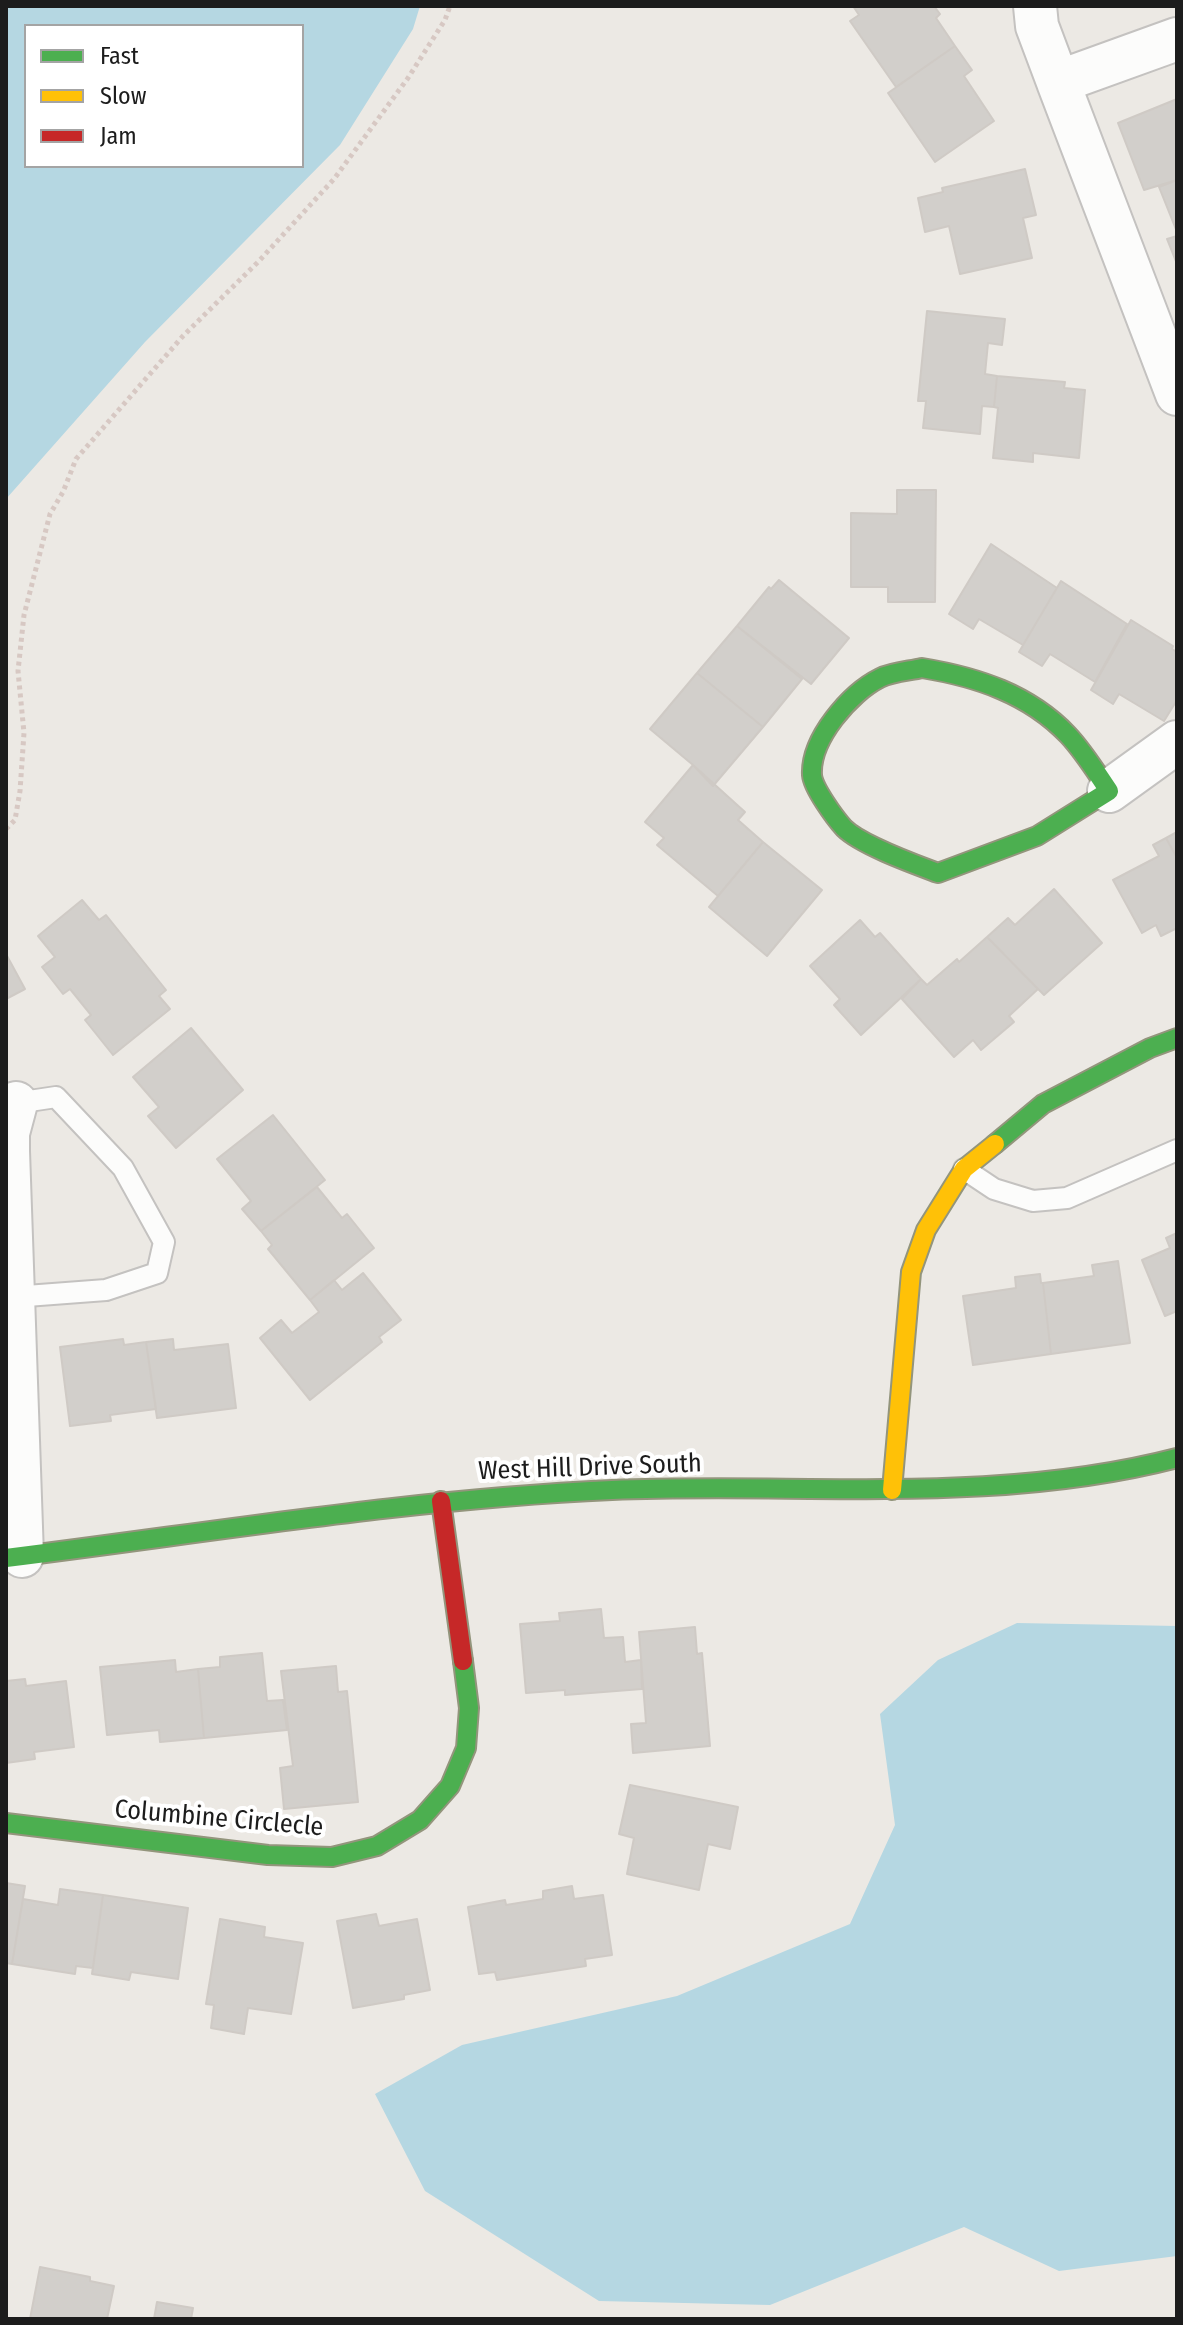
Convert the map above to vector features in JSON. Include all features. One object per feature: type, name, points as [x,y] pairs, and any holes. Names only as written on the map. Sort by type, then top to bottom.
[{"type":"street","points":[[1035,6],[1037,26],[1177,394]]},
{"type":"street","points":[[1058,82],[1177,39]]},
{"type":"street","points":[[1109,791],[1069,735],[1037,707],[964,674],[922,668],[882,677],[853,696],[827,728],[815,757],[812,777],[845,829],[895,857],[938,873],[1037,836],[1109,791],[1177,742]]},
{"type":"street","points":[[892,1490],[911,1272],[926,1230],[964,1169],[1043,1104],[1150,1048],[1177,1038]]},
{"type":"street","points":[[14,1557],[13,1297],[8,1142],[16,1103]]},
{"type":"street","name":"West Hill Drive South","points":[[14,1557],[441,1501],[614,1490],[892,1490],[1049,1481],[1127,1471],[1177,1458]]},
{"type":"street","name":"Columbine Circlecle","points":[[6,1823],[268,1855],[332,1857],[377,1846],[420,1820],[450,1786],[466,1748],[469,1708],[441,1501]]},
{"type":"lane","points":[[13,1297],[106,1290],[157,1273],[164,1242],[123,1168],[56,1097],[16,1103]]},
{"type":"lane","points":[[964,1169],[994,1189],[1033,1201],[1067,1198],[1177,1150]]},
{"type":"path","points":[[6,829],[15,820],[20,791],[24,733],[18,671],[24,615],[50,514],[76,459],[183,336],[259,261],[334,179],[408,78],[445,20],[450,6]]},
{"type":"water","points":[[6,6],[420,6],[413,29],[340,145],[145,342],[6,499]]},
{"type":"water","points":[[1017,1623],[1177,1626],[1177,2256],[1059,2271],[964,2227],[770,2305],[599,2301],[425,2191],[375,2094],[462,2045],[677,1996],[850,1924],[895,1825],[880,1714],[938,1660]]},
{"type":"building","points":[[853,6],[934,6],[940,14],[936,18],[955,46],[896,87],[850,21],[859,15]]},
{"type":"building","points":[[955,46],[972,70],[964,76],[994,121],[935,162],[888,93]]},
{"type":"building","points":[[1177,99],[1177,180],[1144,190],[1118,123]]},
{"type":"building","points":[[1025,169],[1036,215],[1023,218],[1032,258],[960,274],[949,226],[925,232],[918,198],[943,192],[942,188]]},
{"type":"building","points":[[1177,180],[1177,232],[1159,187]]},
{"type":"building","points":[[1177,236],[1177,264],[1167,239]]},
{"type":"building","points":[[927,311],[1005,319],[1002,345],[988,343],[985,374],[997,376],[994,407],[982,406],[980,434],[923,428],[926,401],[918,401]]},
{"type":"building","points":[[997,376],[1065,382],[1064,388],[1085,390],[1079,458],[1033,453],[1033,462],[993,458],[998,408],[994,407]]},
{"type":"building","points":[[897,490],[936,490],[935,602],[888,602],[888,587],[851,587],[851,513],[897,514]]},
{"type":"building","points":[[991,544],[1057,588],[1023,645],[979,619],[973,629],[949,614]]},
{"type":"building","points":[[779,580],[849,638],[811,684],[737,626],[769,587],[771,589]]},
{"type":"building","points":[[1061,581],[1127,624],[1095,682],[1050,654],[1042,666],[1019,652]]},
{"type":"building","points":[[1131,620],[1173,646],[1172,649],[1177,652],[1177,700],[1164,721],[1119,694],[1113,704],[1091,690]]},
{"type":"building","points":[[737,626],[802,679],[763,727],[697,673]]},
{"type":"building","points":[[697,673],[763,727],[713,786],[650,729]]},
{"type":"building","points":[[693,765],[745,812],[738,820],[763,842],[718,896],[657,845],[664,838],[645,822]]},
{"type":"building","points":[[1177,832],[1177,858],[1166,838]]},
{"type":"building","points":[[1166,838],[1177,858],[1177,928],[1161,936],[1156,925],[1142,933],[1113,880],[1159,856],[1153,845]]},
{"type":"building","points":[[763,842],[822,890],[767,956],[709,907]]},
{"type":"building","points":[[1054,889],[1102,943],[1044,995],[987,937],[1008,918],[1015,925]]},
{"type":"building","points":[[82,900],[99,920],[106,915],[166,990],[159,996],[170,1009],[113,1055],[85,1020],[91,1015],[70,989],[63,994],[42,967],[55,957],[38,936]]},
{"type":"building","points":[[860,920],[875,937],[880,933],[921,979],[861,1035],[834,1005],[840,999],[810,966]]},
{"type":"building","points":[[987,937],[1038,989],[1009,1016],[1014,1022],[981,1050],[973,1040],[954,1057],[902,999],[921,979],[927,985]]},
{"type":"building","points":[[6,954],[25,989],[6,999]]},
{"type":"building","points":[[191,1028],[243,1090],[176,1148],[148,1116],[159,1107],[133,1077]]},
{"type":"building","points":[[273,1115],[325,1180],[261,1231],[242,1209],[251,1201],[217,1159]]},
{"type":"building","points":[[317,1187],[342,1218],[347,1214],[374,1248],[310,1300],[268,1249],[272,1245],[261,1231]]},
{"type":"building","points":[[1177,1233],[1177,1311],[1165,1316],[1142,1260],[1170,1248],[1166,1238]]},
{"type":"building","points":[[1118,1261],[1130,1343],[1051,1354],[1043,1283],[1094,1276],[1092,1265]]},
{"type":"building","points":[[363,1273],[401,1320],[379,1337],[382,1342],[310,1400],[260,1338],[281,1320],[292,1333],[319,1312],[310,1300],[334,1280],[342,1290]]},
{"type":"building","points":[[1040,1274],[1051,1354],[973,1365],[963,1296],[1016,1288],[1015,1277]]},
{"type":"building","points":[[123,1339],[124,1345],[146,1342],[156,1409],[110,1415],[111,1421],[70,1426],[60,1347]]},
{"type":"building","points":[[173,1339],[174,1350],[228,1344],[236,1408],[157,1418],[146,1342]]},
{"type":"building","points":[[601,1609],[604,1638],[623,1637],[625,1662],[641,1660],[642,1689],[565,1695],[565,1690],[526,1693],[520,1624],[560,1621],[559,1613]]},
{"type":"building","points":[[695,1627],[697,1654],[702,1653],[710,1746],[633,1753],[631,1724],[646,1723],[639,1632]]},
{"type":"building","points":[[262,1653],[267,1701],[283,1700],[287,1730],[204,1738],[198,1669],[220,1667],[220,1657]]},
{"type":"building","points":[[175,1660],[176,1672],[198,1669],[204,1738],[160,1742],[159,1730],[107,1735],[100,1667]]},
{"type":"building","points":[[336,1666],[338,1692],[347,1691],[358,1802],[284,1809],[280,1768],[293,1766],[281,1671]]},
{"type":"building","points":[[25,1679],[26,1686],[66,1681],[74,1747],[34,1752],[35,1759],[6,1763],[6,1681]]},
{"type":"building","points":[[630,1785],[738,1807],[730,1849],[708,1844],[699,1890],[627,1874],[634,1838],[619,1834]]},
{"type":"building","points":[[6,1883],[25,1886],[12,1964],[6,1963]]},
{"type":"building","points":[[572,1886],[574,1899],[603,1895],[612,1955],[585,1959],[586,1966],[497,1980],[495,1972],[479,1974],[468,1907],[505,1900],[506,1905],[543,1899],[543,1891]]},
{"type":"building","points":[[60,1889],[103,1895],[93,1968],[76,1966],[75,1974],[12,1964],[23,1899],[58,1905]]},
{"type":"building","points":[[103,1895],[188,1908],[178,1979],[131,1972],[129,1980],[92,1974]]},
{"type":"building","points":[[376,1914],[379,1926],[417,1919],[430,1990],[404,1995],[404,1999],[353,2008],[337,1921]]},
{"type":"building","points":[[220,1919],[265,1927],[264,1937],[303,1943],[291,2014],[248,2008],[244,2034],[211,2028],[214,2005],[206,2004]]},
{"type":"building","points":[[40,2267],[90,2277],[90,2281],[114,2286],[107,2319],[30,2319]]},
{"type":"building","points":[[157,2302],[193,2308],[191,2319],[154,2319]]},
{"type":"traffic: fast","points":[[922,668],[982,682],[1036,708],[1074,742],[1109,791],[1037,836],[938,873],[862,841],[844,828],[820,795],[813,781],[813,761],[825,732],[856,694],[890,674],[922,668]]},
{"type":"traffic: fast","points":[[995,1144],[1043,1104],[1150,1048],[1177,1038]]},
{"type":"traffic: fast","points":[[6,1558],[308,1518],[536,1494],[683,1488],[967,1487],[1108,1473],[1177,1458]]},
{"type":"traffic: fast","points":[[6,1823],[268,1855],[332,1857],[377,1846],[420,1820],[450,1786],[466,1748],[469,1708],[463,1661]]},
{"type":"traffic: slow","points":[[892,1490],[911,1272],[926,1230],[964,1169],[995,1144]]},
{"type":"traffic: jam","points":[[441,1501],[463,1661]]}]
